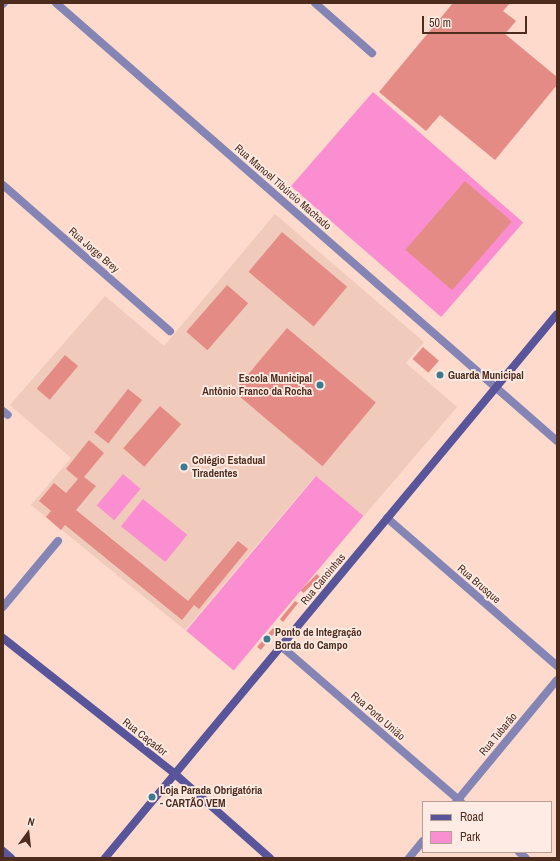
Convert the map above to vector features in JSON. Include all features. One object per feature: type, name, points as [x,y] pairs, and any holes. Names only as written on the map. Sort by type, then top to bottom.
[{"type":"street","name":"Rua Manoel Tibúrcio Machado","points":[[56,3],[557,441]]},
{"type":"street","points":[[315,3],[372,53]]},
{"type":"street","name":"Rua Jorge Brey","points":[[3,185],[170,331]]},
{"type":"street","name":"Rua Canoinhas","points":[[105,858],[557,314]]},
{"type":"street","name":"Rua Brusque","points":[[387,518],[557,666]]},
{"type":"street","points":[[3,607],[58,541]]},
{"type":"street","name":"Rua Caçador","points":[[3,638],[175,774],[270,858]]},
{"type":"street","name":"Rua Porto União","points":[[281,646],[458,801]]},
{"type":"street","name":"Rua Tubarão","points":[[458,801],[557,680]]},
{"type":"street","points":[[409,858],[422,842]]},
{"type":"street","points":[[3,852],[11,858]]},
{"type":"shaded area","points":[[275,214],[424,342],[406,363],[457,407],[364,516],[315,476],[185,630],[31,505],[71,458],[10,405],[105,296],[164,346]]},
{"type":"green space","points":[[373,92],[523,223],[441,317],[291,186]]},
{"type":"green space","points":[[123,474],[141,489],[114,520],[97,505]]},
{"type":"green space","points":[[316,476],[363,516],[234,671],[186,631]]},
{"type":"green space","points":[[143,499],[187,535],[165,562],[121,526]]},
{"type":"building","points":[[453,3],[510,3],[503,11],[516,21],[505,34],[557,77],[557,85],[495,160],[440,115],[426,131],[379,92]]},
{"type":"building","points":[[465,181],[512,222],[452,290],[405,250]]},
{"type":"building","points":[[282,232],[347,287],[314,326],[249,272]]},
{"type":"building","points":[[227,285],[248,303],[207,350],[186,332]]},
{"type":"building","points":[[287,328],[376,403],[323,466],[234,392]]},
{"type":"building","points":[[423,347],[439,361],[428,373],[413,359]]},
{"type":"building","points":[[65,355],[78,366],[50,400],[37,389]]},
{"type":"building","points":[[128,389],[142,400],[108,443],[94,432]]},
{"type":"building","points":[[160,406],[181,424],[144,467],[123,448]]},
{"type":"building","points":[[89,440],[104,453],[84,477],[96,486],[76,510],[188,601],[238,541],[248,549],[199,609],[194,605],[182,620],[65,525],[61,530],[46,517],[51,511],[39,501],[54,483],[66,493],[78,479],[66,469]]},
{"type":"building","name":"Ponto de Integração Borda do Campo","points":[[317,574],[320,577],[304,593],[301,590]]},
{"type":"building","name":"Ponto de Integração Borda do Campo","points":[[295,601],[298,603],[283,622],[280,619]]},
{"type":"building","name":"Ponto de Integração Borda do Campo","points":[[273,628],[276,631],[261,650],[257,647]]},
{"type":"place","name":"Guarda Municipal","points":[[440,375]]},
{"type":"place","name":"Escola Municipal Antônio Franco da Rocha","points":[[320,385]]},
{"type":"place","name":"Colégio Estadual Tiradentes","points":[[184,467]]},
{"type":"place","name":"Ponto de Integração Borda do Campo","points":[[267,639]]},
{"type":"place","name":"Loja Parada Obrigatória - CARTÃO VEM","points":[[152,797]]}]
